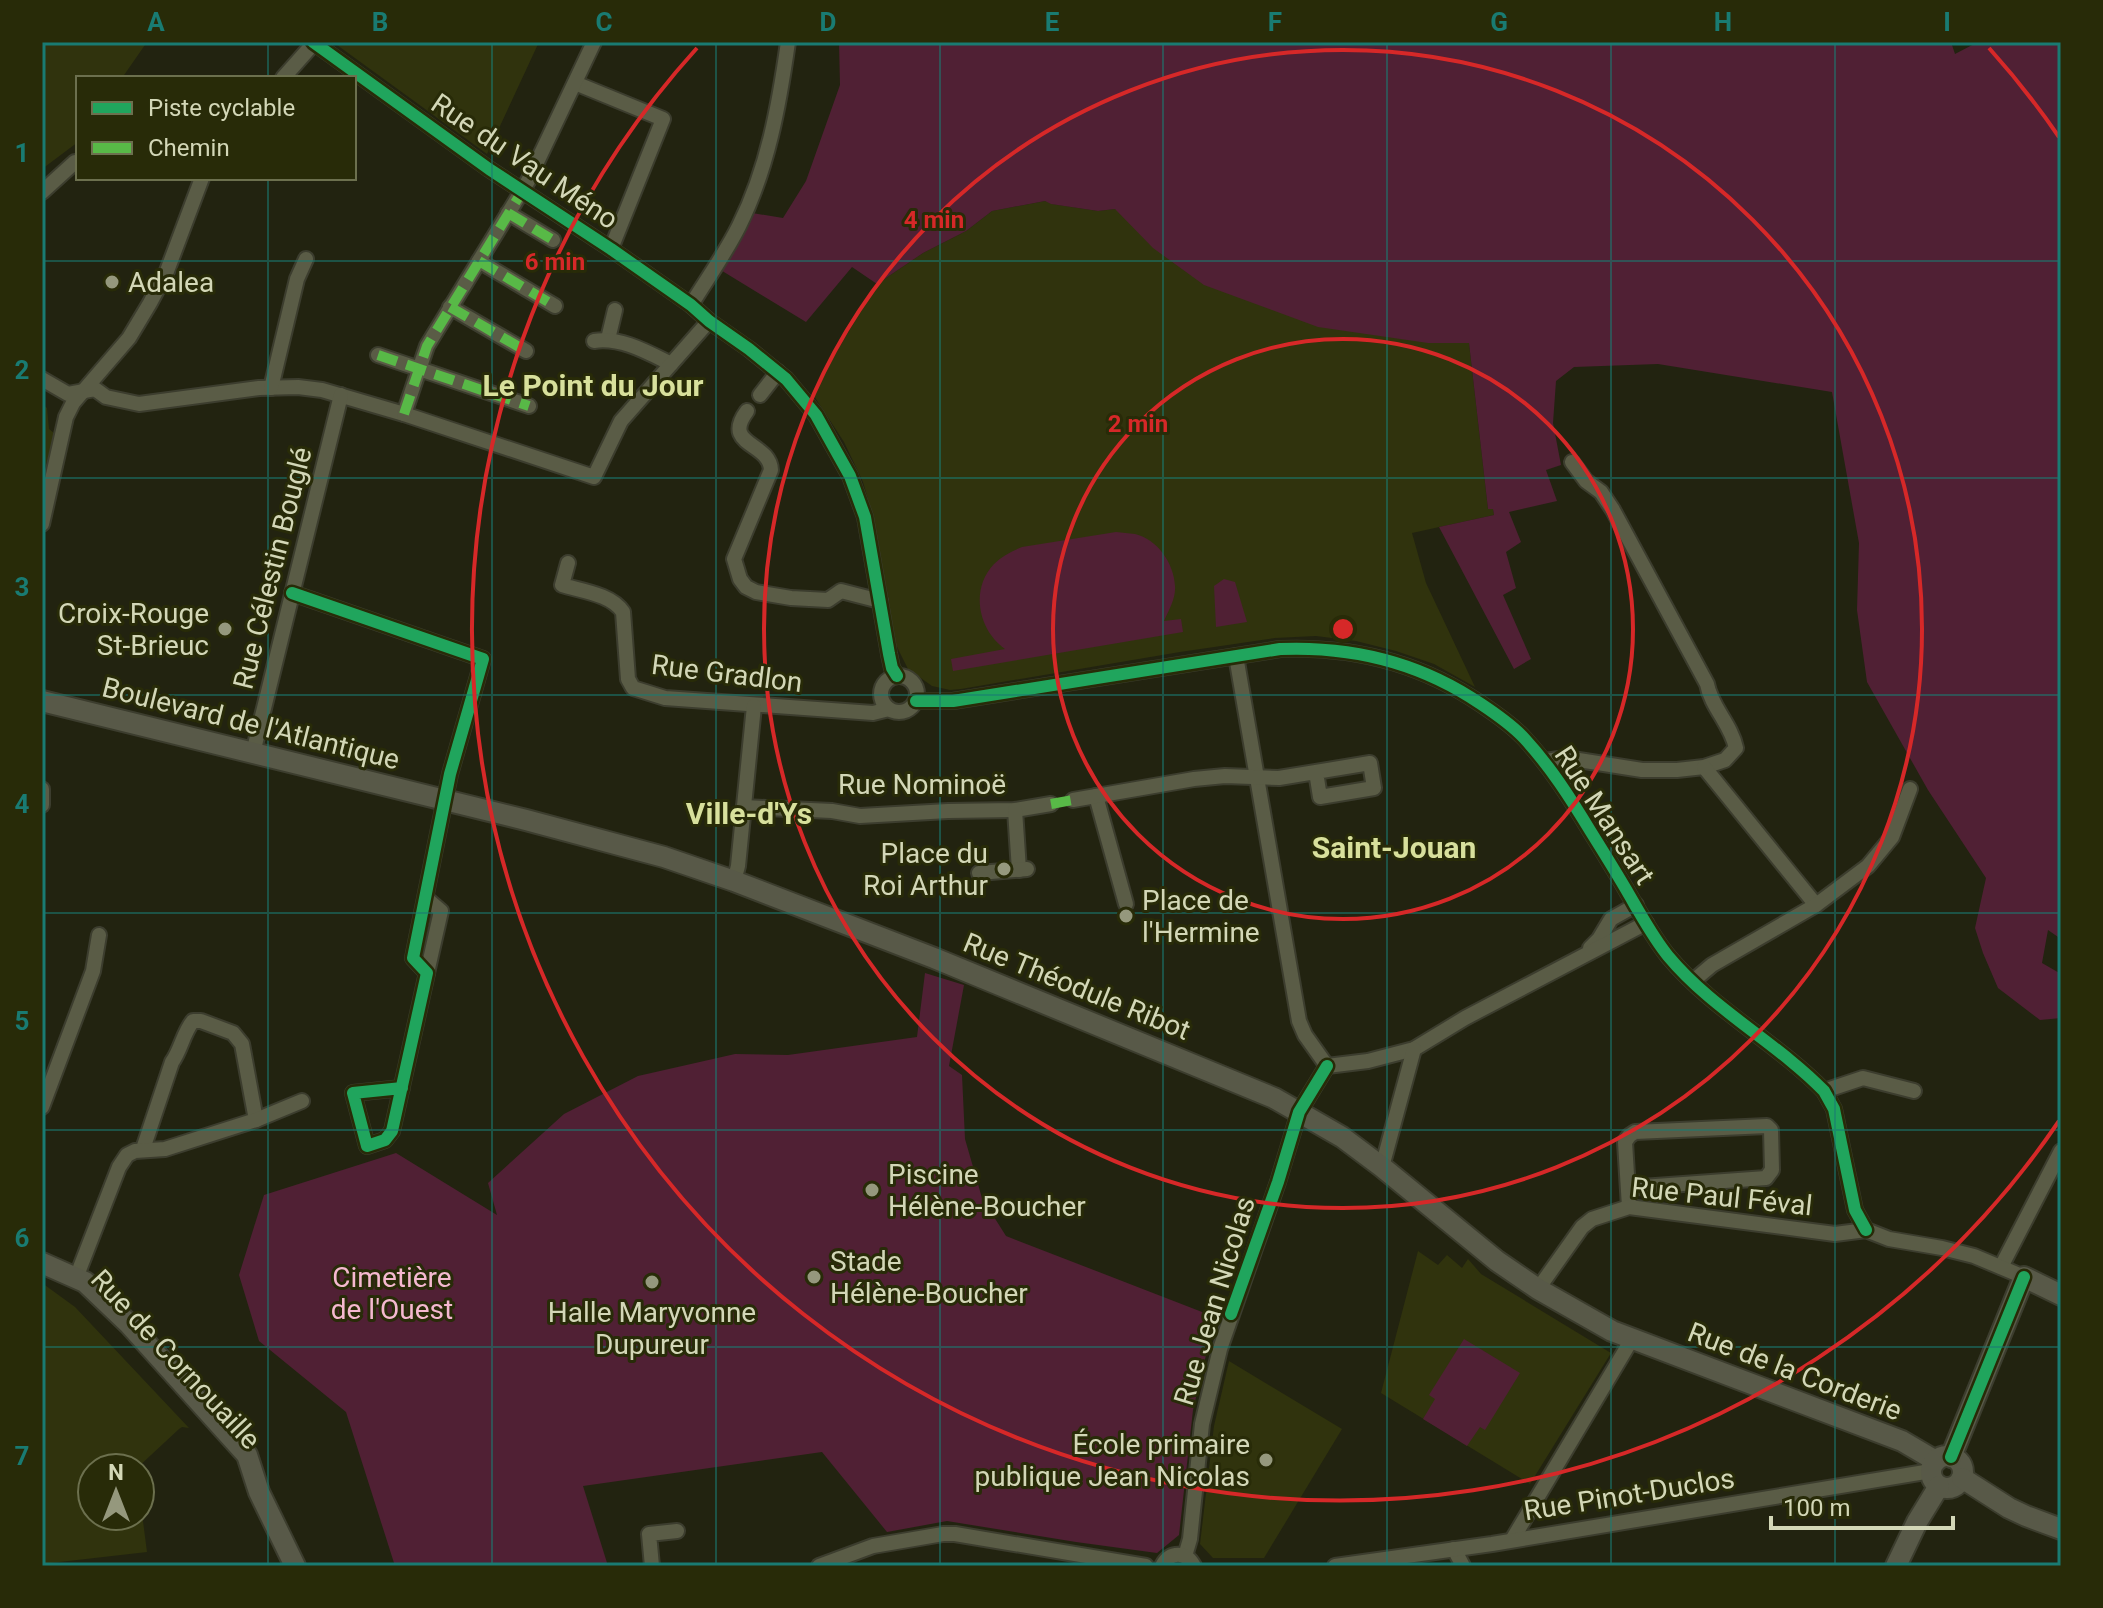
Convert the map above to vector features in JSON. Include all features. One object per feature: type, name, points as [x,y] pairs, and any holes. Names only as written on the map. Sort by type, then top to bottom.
[{"type":"main road","name":"Boulevard de l'Atlantique","points":[[42,701],[446,800]]},
{"type":"main road","name":"Rue Théodule Ribot","points":[[446,800],[649,852],[734,881],[958,968],[1268,1095],[1342,1137],[1497,1261],[1538,1289],[1593,1321],[1632,1339]]},
{"type":"main road","name":"Rue de Cornouaille","points":[[46,1265],[85,1282],[129,1324],[247,1455],[259,1492],[295,1566]]},
{"type":"main road","name":"Rue de Cornouaille","points":[[46,1265],[120,1333],[194,1413],[259,1492]]},
{"type":"main road","points":[[1896,1566],[2024,1277],[2061,1295]]},
{"type":"main road","name":"Rue de la Corderie","points":[[1632,1339],[1902,1441],[1939,1469]]},
{"type":"main road","points":[[1939,1469],[1956,1459],[1962,1468],[1962,1478],[2018,1512],[2061,1529]]},
{"type":"street","points":[[285,76],[314,42]]},
{"type":"street","name":"Rue du Vau Méno","points":[[314,42],[489,169],[691,305],[786,379],[816,415],[850,476],[865,517],[889,654],[897,676]]},
{"type":"street","points":[[404,414],[427,346],[523,190],[594,42]]},
{"type":"street","points":[[691,305],[721,259],[754,192],[780,99],[788,42]]},
{"type":"street","points":[[575,83],[663,119],[611,249]]},
{"type":"street","points":[[42,192],[75,162]]},
{"type":"street","points":[[42,524],[66,417],[73,403],[129,338],[150,303],[167,271],[201,180]]},
{"type":"street","points":[[508,213],[553,240]]},
{"type":"street","points":[[271,388],[297,279],[306,259]]},
{"type":"street","points":[[479,261],[555,306]]},
{"type":"street","points":[[450,307],[526,351]]},
{"type":"street","points":[[615,310],[601,340],[649,353],[671,364]]},
{"type":"street","points":[[42,379],[68,394],[95,389],[106,397],[139,404],[298,387],[341,395],[404,414],[594,477],[621,421],[709,321]]},
{"type":"street","points":[[378,355],[529,406]]},
{"type":"street","points":[[760,395],[778,372]]},
{"type":"street","name":"Rue Célestin Bouglé","points":[[253,753],[341,395]]},
{"type":"street","points":[[747,411],[739,425],[739,434],[772,464],[734,559],[740,579],[746,587],[756,592],[791,598],[828,600],[841,591],[880,601]]},
{"type":"street","points":[[1545,761],[1566,758],[1642,770],[1677,770],[1704,767],[1725,760],[1736,748],[1707,684],[1613,510],[1601,492],[1586,481],[1572,462]]},
{"type":"street","name":"Rue Gradlon","points":[[568,563],[562,585],[607,599],[623,612],[628,679],[633,688],[665,698],[754,706],[873,713],[889,709]]},
{"type":"street","points":[[292,593],[483,659],[450,774],[413,958],[427,973],[402,1088],[392,1131],[385,1140],[367,1146],[353,1093],[402,1088]]},
{"type":"street","name":"Rue Mansart","points":[[916,701],[953,701],[1280,649],[1309,648],[1346,651],[1397,662],[1461,690],[1513,728],[1545,761],[1667,955],[1693,981],[1824,1091],[1834,1109],[1855,1210],[1866,1230]]},
{"type":"street","points":[[1236,656],[1299,1021],[1327,1066],[1368,1061],[1414,1049],[1465,1018],[1646,923]]},
{"type":"street","points":[[897,676],[905,677],[914,684],[916,701],[906,711],[897,712],[882,701],[881,692],[887,681],[897,676]]},
{"type":"street","points":[[734,881],[754,706]]},
{"type":"street","points":[[1704,767],[1816,905]]},
{"type":"street","points":[[1073,800],[1225,776],[1279,778],[1316,772]]},
{"type":"street","points":[[42,789],[42,805]]},
{"type":"street","points":[[1693,981],[1712,965],[1816,905],[1868,866],[1892,837],[1910,789]]},
{"type":"street","points":[[1096,796],[1126,904]]},
{"type":"street","name":"Rue Nominoë","points":[[744,807],[832,811],[860,816],[1015,810],[1051,804]]},
{"type":"street","points":[[979,873],[1024,870],[1015,810]]},
{"type":"street","points":[[1581,957],[1599,939],[1611,919],[1636,905]]},
{"type":"street","points":[[42,1107],[93,971],[99,935]]},
{"type":"street","points":[[143,1149],[167,1074],[193,1021],[233,1033],[242,1044],[256,1120]]},
{"type":"street","points":[[1382,1167],[1414,1049]]},
{"type":"street","name":"Rue Jean Nicolas","points":[[1190,1561],[1202,1424],[1220,1349],[1299,1112],[1327,1066]]},
{"type":"street","points":[[1824,1091],[1863,1078],[1914,1091]]},
{"type":"street","points":[[76,1278],[119,1167],[127,1155],[143,1149],[165,1149],[256,1120],[302,1101]]},
{"type":"street","points":[[1628,1188],[1766,1178],[1772,1170],[1771,1130],[1768,1127],[1635,1132],[1625,1142],[1629,1207]]},
{"type":"street","points":[[2001,1267],[2061,1151]]},
{"type":"street","name":"Rue Paul Féval","points":[[1538,1289],[1582,1227],[1592,1219],[1629,1207],[1835,1234],[1866,1230],[1889,1239],[1966,1254],[2024,1277]]},
{"type":"street","points":[[1512,1540],[1632,1339]]},
{"type":"street","name":"Rue Pinot-Duclos","points":[[1335,1566],[1939,1469]]},
{"type":"street","points":[[652,1566],[649,1534],[677,1531]]},
{"type":"street","points":[[819,1566],[873,1546],[943,1534],[1146,1566]]},
{"type":"street","points":[[1454,1549],[1463,1566]]},
{"type":"street","points":[[1162,1566],[1177,1554],[1190,1561]]},
{"type":"shaded area","points":[[42,42],[147,42],[123,76],[76,76],[76,144],[42,169]]},
{"type":"shaded area","points":[[339,42],[539,42],[487,154],[337,45]]},
{"type":"shaded area","points":[[1045,201],[1098,211],[1115,209],[1469,343],[1488,509],[1493,509],[1494,515],[1412,533],[1426,583],[1475,687],[1434,664],[1396,651],[1356,641],[1316,636],[1275,638],[1180,652],[950,690],[932,686],[908,669],[895,643],[863,482],[844,442],[812,393],[877,284],[923,253],[966,231],[992,211]]},
{"type":"shaded area","points":[[42,404],[47,408],[49,429],[55,434],[42,478]]},
{"type":"shaded area","points":[[1418,1251],[1438,1265],[1447,1255],[1462,1268],[1468,1259],[1481,1274],[1611,1353],[1530,1484],[1381,1393]]},
{"type":"shaded area","points":[[42,1283],[75,1307],[189,1428],[179,1429],[154,1452],[76,1452],[76,1532],[144,1532],[147,1552],[42,1564]]},
{"type":"shaded area","name":"École primaire publique Jean Nicolas","points":[[1229,1361],[1342,1429],[1264,1558],[1213,1558],[1200,1544],[1214,1426]]},
{"type":"green space","points":[[839,42],[1951,42],[1955,54],[1978,42],[2061,42],[2061,939],[2048,930],[2042,963],[2061,974],[2061,1018],[2040,1020],[1998,988],[1975,928],[1986,878],[1928,790],[1867,682],[1857,610],[1859,543],[1832,392],[1658,364],[1574,367],[1556,381],[1553,423],[1561,465],[1546,470],[1557,501],[1509,512],[1521,542],[1506,552],[1516,588],[1503,595],[1531,659],[1514,669],[1439,527],[1494,515],[1493,509],[1488,509],[1469,343],[1428,343],[1318,327],[1204,285],[1153,248],[1115,209],[1098,211],[1045,201],[992,211],[966,231],[923,253],[877,284],[852,267],[806,322],[719,269],[752,213],[783,218],[806,181],[840,85]]},
{"type":"green space","points":[[1116,532],[1143,537],[1163,553],[1175,586],[1164,621],[1181,619],[1183,632],[953,671],[951,659],[1005,649],[989,631],[980,609],[982,585],[986,574],[997,561],[1022,547]]},
{"type":"green space","points":[[1224,579],[1235,582],[1247,622],[1216,627],[1214,586]]},
{"type":"green space","name":"Stade Hélène-Boucher","points":[[925,973],[964,985],[949,1066],[962,1075],[965,1139],[982,1198],[1006,1236],[1215,1317],[1193,1410],[1179,1535],[1157,1553],[947,1521],[887,1532],[822,1452],[583,1486],[608,1566],[395,1566],[346,1412],[259,1341],[239,1275],[264,1195],[396,1153],[497,1215],[488,1183],[564,1114],[638,1076],[735,1054],[788,1055],[917,1037]]},
{"type":"green space","points":[[1464,1339],[1520,1373],[1485,1430],[1480,1427],[1467,1446],[1423,1419],[1435,1399],[1429,1395]]},
{"type":"marked path","points":[[404,414],[427,346],[523,190]]},
{"type":"marked path","points":[[508,213],[553,240]]},
{"type":"marked path","points":[[479,261],[555,306]]},
{"type":"marked path","points":[[450,307],[526,351]]},
{"type":"marked path","points":[[378,355],[529,406]]},
{"type":"marked path","points":[[1051,804],[1073,800]]},
{"type":"cycle path","points":[[313,42],[489,169],[691,305],[786,379],[816,415],[850,476],[865,517],[889,654],[897,676]]},
{"type":"cycle path","points":[[292,593],[483,659],[450,774],[413,958],[427,973],[392,1131],[385,1140],[367,1146],[353,1093],[402,1088]]},
{"type":"cycle path","points":[[916,701],[953,701],[1280,649],[1360,654],[1410,668],[1458,690],[1509,724],[1543,760],[1576,807],[1650,931],[1685,975],[1824,1091],[1834,1109],[1855,1210],[1866,1230]]},
{"type":"cycle path","points":[[1231,1314],[1278,1182],[1299,1112],[1327,1066]]},
{"type":"cycle path","points":[[1951,1457],[2024,1277]]},
{"type":"place","name":"Adalea","points":[[112,282]]},
{"type":"place","name":"Croix-Rouge St-Brieuc","points":[[225,629]]},
{"type":"place","name":"Place du Roi Arthur","points":[[1004,869]]},
{"type":"place","name":"Place de l'Hermine","points":[[1126,916]]},
{"type":"place","name":"Piscine Hélène-Boucher","points":[[872,1190]]},
{"type":"place","name":"Stade Hélène-Boucher","points":[[814,1277]]},
{"type":"place","name":"Halle Maryvonne Dupureur","points":[[652,1282]]},
{"type":"place","name":"École primaire publique Jean Nicolas","points":[[1266,1460]]},
{"type":"district","name":"Le Point du Jour","points":[[593,386]]},
{"type":"district","name":"Ville-d'Ys","points":[[749,814]]},
{"type":"district","name":"Saint-Jouan","points":[[1394,848]]},
{"type":"park label","name":"Cimetière de l'Ouest","points":[[392,1293]]}]
